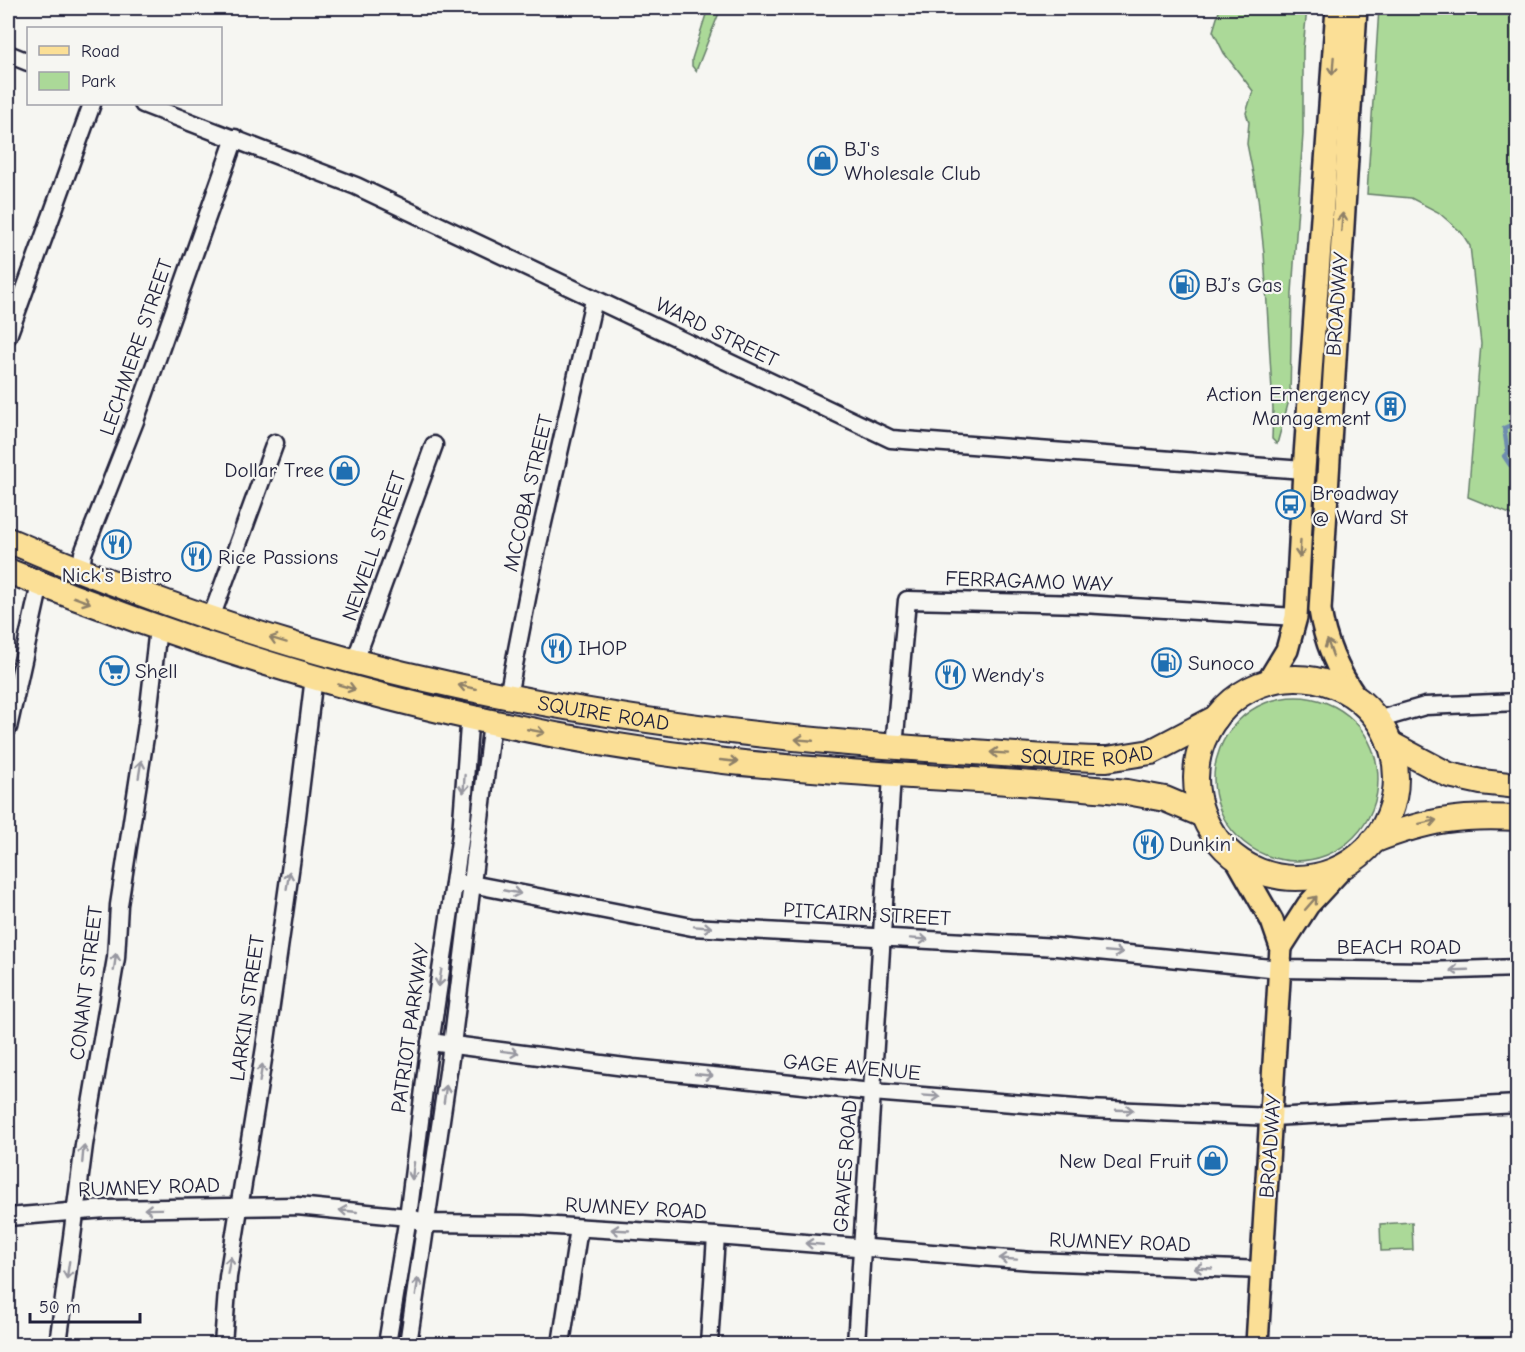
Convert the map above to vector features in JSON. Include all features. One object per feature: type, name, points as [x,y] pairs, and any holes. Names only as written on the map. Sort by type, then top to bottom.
[{"type":"highway","name":"SQUIRE ROAD","points":[[8,540],[81,571],[211,618],[355,661],[508,696],[702,729],[894,747],[1116,759],[1150,752],[1216,718]]},
{"type":"highway","name":"SQUIRE ROAD","points":[[8,571],[158,628],[314,677],[481,724],[687,756],[892,776],[1127,792],[1165,799],[1203,815]]},
{"type":"highway","points":[[1293,678],[1318,681],[1343,690],[1357,699],[1377,720],[1389,743],[1395,773],[1394,794],[1384,824],[1373,841],[1346,864],[1323,874],[1290,877],[1259,871],[1236,858],[1220,843],[1203,815],[1197,790],[1197,765],[1203,740],[1216,718],[1239,696],[1267,683],[1293,678]]},
{"type":"highway","points":[[1389,743],[1449,776],[1518,786]]},
{"type":"highway","points":[[1373,841],[1418,824],[1443,819],[1518,818]]},
{"type":"main road","name":"BROADWAY","points":[[1267,683],[1287,650],[1296,617],[1304,470],[1337,8]]},
{"type":"main road","name":"BROADWAY","points":[[1356,8],[1320,610],[1322,627],[1334,661],[1357,699]]},
{"type":"main road","name":"BROADWAY","points":[[1236,858],[1272,921],[1281,947],[1257,1344]]},
{"type":"main road","points":[[1281,947],[1308,905],[1346,864]]},
{"type":"street","points":[[8,54],[27,62]]},
{"type":"street","points":[[8,336],[92,105]]},
{"type":"street","name":"WARD STREET","points":[[146,105],[356,186],[594,300],[854,419],[891,439],[1304,470]]},
{"type":"street","name":"LECHMERE STREET","points":[[81,571],[83,553],[135,420],[235,138]]},
{"type":"street","name":"MCCOBA STREET","points":[[508,696],[534,562],[594,300]]},
{"type":"street","points":[[211,618],[275,442]]},
{"type":"street","name":"NEWELL STREET","points":[[355,661],[434,444]]},
{"type":"street","points":[[8,728],[40,584]]},
{"type":"street","name":"FERRAGAMO WAY","points":[[894,747],[907,600],[1083,604],[1296,617]]},
{"type":"street","name":"CONANT STREET","points":[[58,1344],[84,1146],[116,958],[118,905],[147,724],[158,628]]},
{"type":"street","name":"LARKIN STREET","points":[[223,1344],[228,1277],[292,857],[314,677]]},
{"type":"street","points":[[1377,720],[1425,706],[1518,702]]},
{"type":"street","name":"PATRIOT PARKWAY","points":[[387,1344],[408,1217],[430,1042],[481,724]]},
{"type":"street","name":"PATRIOT PARKWAY","points":[[408,1344],[452,1045],[471,884],[481,724]]},
{"type":"street","name":"GRAVES ROAD","points":[[855,1344],[892,776]]},
{"type":"street","name":"PITCAIRN STREET","points":[[454,884],[471,884],[692,927],[1076,948],[1280,969]]},
{"type":"street","name":"BEACH ROAD","points":[[1280,969],[1427,971],[1518,968]]},
{"type":"street","name":"GAGE AVENUE","points":[[430,1042],[633,1068],[872,1092],[1088,1109],[1272,1117],[1518,1104]]},
{"type":"street","name":"RUMNEY ROAD","points":[[8,1217],[76,1212],[297,1206],[408,1217],[426,1223],[579,1228],[716,1236],[1033,1261],[1262,1270]]},
{"type":"street","points":[[561,1344],[579,1228]]},
{"type":"street","points":[[709,1344],[716,1236]]},
{"type":"green space","points":[[708,8],[721,8],[696,71],[692,66],[692,59]]},
{"type":"green space","points":[[1220,8],[1307,8],[1303,49],[1303,134],[1292,293],[1290,397],[1277,444],[1272,439],[1273,409],[1264,253],[1258,198],[1247,144],[1249,122],[1246,113],[1253,91],[1224,53],[1213,31]]},
{"type":"green space","points":[[1379,8],[1517,8],[1517,517],[1468,497],[1481,344],[1470,246],[1461,232],[1438,212],[1411,198],[1367,194]]},
{"type":"green space","points":[[1296,697],[1327,704],[1354,721],[1371,748],[1378,779],[1371,810],[1354,837],[1327,854],[1296,861],[1265,854],[1238,837],[1221,810],[1214,779],[1221,748],[1238,721],[1265,704]]},
{"type":"green space","points":[[1412,1222],[1413,1250],[1381,1251],[1380,1224]]},
{"type":"waterway","points":[[1510,465],[1504,456],[1508,453],[1504,428],[1518,422]]},
{"type":"place","name":"BJ's Wholesale Club","points":[[823,161]]},
{"type":"place","name":"BJ’s Gas","points":[[1184,285]]},
{"type":"place","name":"Action Emergency Management","points":[[1391,406]]},
{"type":"place","name":"Dollar Tree","points":[[345,470]]},
{"type":"place","name":"Broadway @ Ward St","points":[[1291,505]]},
{"type":"place","name":"Nick's Bistro","points":[[117,544]]},
{"type":"place","name":"Rice Passions","points":[[197,557]]},
{"type":"place","name":"IHOP","points":[[557,648]]},
{"type":"place","name":"Sunoco","points":[[1167,663]]},
{"type":"place","name":"Shell","points":[[114,671]]},
{"type":"place","name":"Wendy's","points":[[951,675]]},
{"type":"place","name":"Dunkin'","points":[[1148,844]]},
{"type":"place","name":"New Deal Fruit","points":[[1212,1161]]}]
